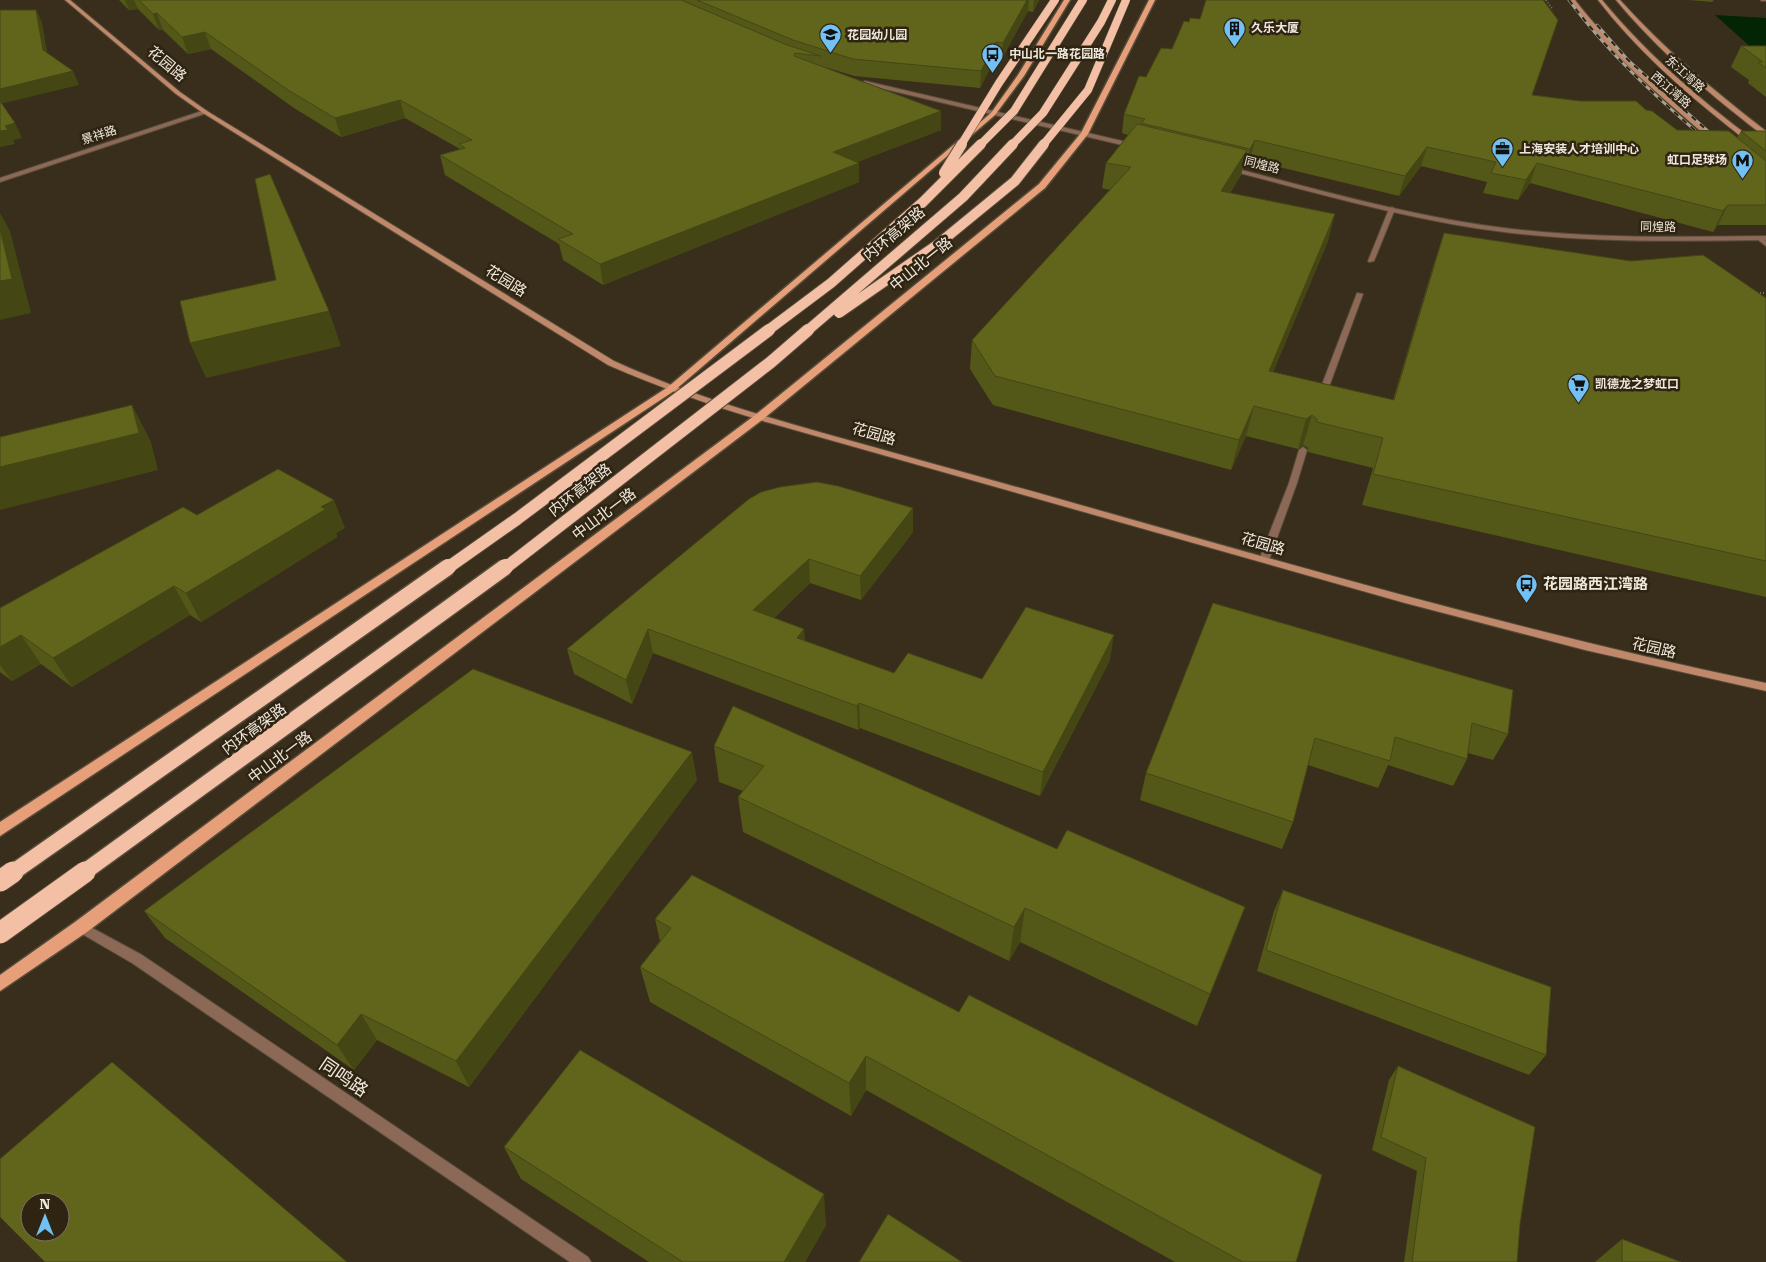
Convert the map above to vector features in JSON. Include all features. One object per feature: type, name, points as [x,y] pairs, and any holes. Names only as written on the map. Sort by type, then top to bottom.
[{"type":"highway","points":[[924,202],[999,83],[1055,0]]},
{"type":"highway","name":"内环高架路","points":[[0,881],[517,519],[832,283],[924,202],[1014,110],[1056,47],[1083,0]]},
{"type":"highway","name":"内环高架路","points":[[0,933],[539,543],[771,362],[963,197],[1043,113],[1101,22],[1112,0]]},
{"type":"highway","points":[[771,362],[937,245],[1015,181],[1088,90],[1126,0]]},
{"type":"main road","name":"花园路","points":[[67,0],[178,93],[205,112],[611,363],[671,389],[758,418],[1526,632],[1667,667],[1766,687]]},
{"type":"main road","points":[[0,830],[671,389],[992,114],[1021,76],[1066,0]]},
{"type":"main road","name":"中山北一路","points":[[0,984],[81,928],[758,418],[1042,186],[1084,134],[1152,0]]},
{"type":"main road","name":"西江湾路","points":[[1573,0],[1622,59],[1716,142]]},
{"type":"main road","name":"东江湾路","points":[[1600,0],[1667,72],[1703,104],[1766,153]]},
{"type":"main road","name":"东江湾路","points":[[1618,0],[1648,35],[1766,134]]},
{"type":"street","points":[[862,82],[992,114],[1139,146]]},
{"type":"street","name":"景祥路","points":[[0,180],[205,112]]},
{"type":"street","name":"同煌路","points":[[1223,167],[1431,218],[1511,231],[1560,236],[1762,238]]},
{"type":"street","points":[[1371,261],[1392,209]]},
{"type":"street","points":[[1762,238],[1766,244]]},
{"type":"street","points":[[1319,406],[1347,322],[1359,294]]},
{"type":"street","points":[[1264,560],[1294,483],[1303,450]]},
{"type":"street","name":"同鸣路","points":[[81,928],[137,959],[583,1262]]},
{"type":"path","points":[[1756,293],[1766,293]]},
{"type":"shaded area","points":[[1715,15],[1766,18],[1766,59],[1764,59]]},
{"type":"building","points":[[139,0],[681,0],[787,45],[821,56],[795,53],[794,56],[941,111],[833,152],[859,163],[600,264],[558,239],[573,234],[440,155],[465,148],[459,144],[472,140],[400,100],[335,118],[288,90],[205,32],[182,37],[157,13],[153,14]]},
{"type":"building","points":[[697,0],[1027,0],[1003,43],[996,42],[981,71],[853,59],[793,40]]},
{"type":"building","points":[[1206,0],[1543,0],[1558,20],[1532,95],[1580,101],[1636,101],[1646,110],[1652,111],[1677,130],[1729,131],[1766,161],[1766,205],[1728,205],[1723,211],[1537,163],[1526,180],[1491,173],[1496,162],[1427,147],[1405,176],[1255,140],[1250,149],[1141,123],[1145,119],[1124,114],[1139,76],[1146,77],[1161,48],[1172,49],[1184,21],[1189,22],[1190,18],[1200,19]]},
{"type":"building","points":[[0,10],[36,10],[43,50],[73,71],[0,89]]},
{"type":"building","points":[[1741,46],[1766,46],[1766,68],[1758,62],[1763,62]]},
{"type":"building","points":[[0,101],[15,123],[5,126],[8,130],[0,131]]},
{"type":"building","name":"凯德龙之梦虹口","points":[[1137,124],[1247,150],[1221,191],[1335,214],[1269,371],[1394,400],[1444,233],[1631,261],[1703,255],[1766,298],[1766,561],[1373,474],[1383,438],[1317,422],[1317,419],[1312,415],[1306,419],[1254,406],[1239,440],[995,376],[972,340],[1131,167],[1106,163]]},
{"type":"building","points":[[1741,131],[1766,131],[1766,151]]},
{"type":"building","points":[[270,174],[329,311],[190,343],[180,301],[276,280],[255,179]]},
{"type":"building","points":[[0,229],[12,279],[0,281]]},
{"type":"building","points":[[132,405],[139,433],[0,467],[0,437]]},
{"type":"building","points":[[278,469],[334,500],[321,507],[326,509],[186,593],[174,586],[53,658],[21,635],[0,647],[0,608],[183,507],[197,515]]},
{"type":"building","points":[[817,482],[838,486],[913,508],[860,576],[809,559],[753,610],[804,629],[797,638],[894,673],[908,653],[982,679],[1026,607],[1114,635],[1043,772],[859,703],[857,706],[648,629],[626,680],[567,649],[749,499],[761,492],[780,487]]},
{"type":"building","points":[[1213,603],[1513,690],[1508,734],[1472,723],[1467,759],[1395,737],[1390,761],[1315,738],[1293,822],[1146,773]]},
{"type":"building","points":[[473,669],[692,752],[456,1061],[361,1014],[337,1045],[144,911]]},
{"type":"building","points":[[733,706],[1057,849],[1067,830],[1245,907],[1210,994],[1025,908],[1014,927],[738,797],[764,766],[714,746]]},
{"type":"building","points":[[692,875],[959,1012],[969,995],[1322,1175],[1296,1262],[1243,1262],[866,1056],[849,1083],[640,967],[671,928],[655,919]]},
{"type":"building","points":[[1283,890],[1551,987],[1546,1055],[1266,950]]},
{"type":"building","points":[[580,1050],[824,1194],[784,1262],[683,1262],[504,1147]]},
{"type":"building","points":[[112,1062],[347,1262],[45,1262],[25,1242],[70,1242],[70,1192],[20,1192],[20,1237],[0,1217],[0,1159]]},
{"type":"building","points":[[1398,1066],[1535,1127],[1520,1224],[1517,1262],[1412,1262],[1426,1158],[1381,1137]]},
{"type":"building","points":[[888,1214],[962,1262],[859,1262]]},
{"type":"building","points":[[1622,1239],[1681,1262],[1622,1262]]},
{"type":"railway","points":[[1569,0],[1616,56],[1668,107],[1705,139]]},
{"type":"railway","points":[[1597,25],[1628,60],[1717,139]]},
{"type":"place","name":"久乐大厦","points":[[1235,47]]},
{"type":"place","name":"花园幼儿园","points":[[831,54]]},
{"type":"place","name":"中山北一路花园路","points":[[993,73]]},
{"type":"place","name":"上海安装人才培训中心","points":[[1503,168]]},
{"type":"place","name":"虹口足球场","points":[[1743,179]]},
{"type":"place","name":"凯德龙之梦虹口","points":[[1579,403]]},
{"type":"place","name":"花园路西江湾路","points":[[1527,603]]}]
